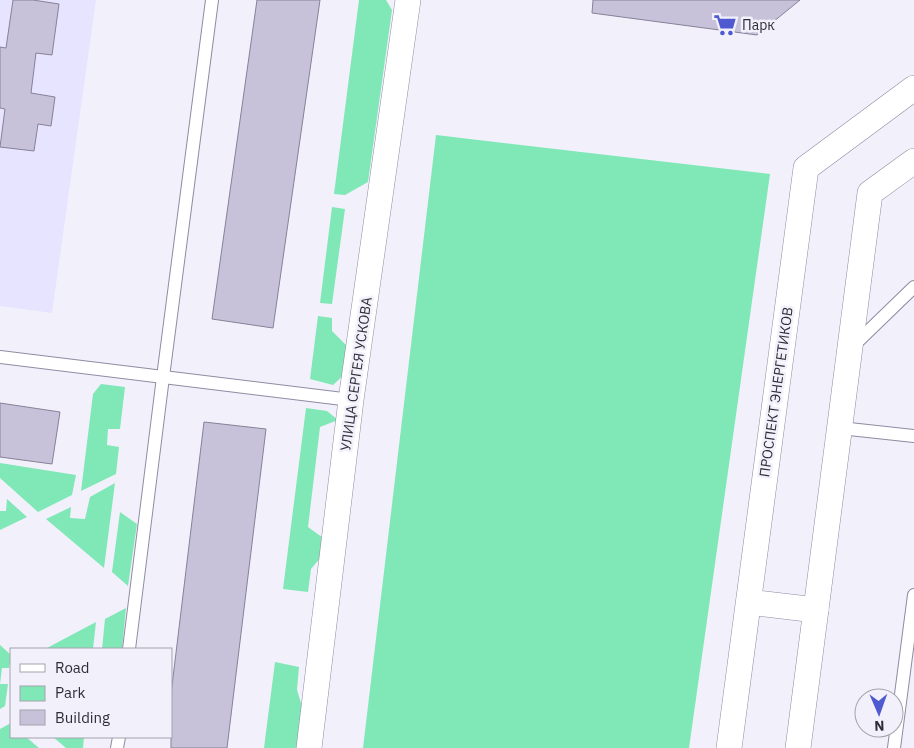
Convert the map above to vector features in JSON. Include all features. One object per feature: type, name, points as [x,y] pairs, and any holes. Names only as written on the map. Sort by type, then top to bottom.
[{"type":"street","name":"УЛИЦА СЕРГЕЯ УСКОВА","points":[[309,748],[351,400],[408,0]]},
{"type":"street","name":"ПРОСПЕКТ ЭНЕРГЕТИКОВ","points":[[729,748],[806,168],[914,88]]},
{"type":"street","points":[[798,748],[870,193],[914,161]]},
{"type":"street","points":[[748,602],[816,610]]},
{"type":"lane","points":[[129,648],[162,377],[212,0]]},
{"type":"lane","points":[[850,349],[914,287]]},
{"type":"lane","points":[[0,357],[351,400]]},
{"type":"lane","points":[[840,428],[914,436]]},
{"type":"lane","points":[[894,748],[914,595]]},
{"type":"shaded area","points":[[0,0],[96,0],[52,313],[0,306]]},
{"type":"green space","points":[[359,0],[386,0],[392,10],[368,182],[345,195],[334,194]]},
{"type":"green space","points":[[436,135],[770,174],[689,748],[363,748]]},
{"type":"green space","points":[[332,207],[345,209],[332,304],[320,303]]},
{"type":"green space","points":[[318,316],[332,318],[332,331],[350,349],[348,371],[333,385],[310,379]]},
{"type":"green space","points":[[101,384],[125,387],[120,429],[108,429],[107,445],[119,447],[116,474],[81,491],[93,394]]},
{"type":"green space","points":[[306,408],[327,411],[338,420],[320,427],[308,527],[326,540],[326,551],[311,569],[308,592],[283,589]]},
{"type":"green space","points":[[0,463],[76,475],[72,495],[38,512],[0,478]]},
{"type":"green space","points":[[115,483],[104,568],[46,519],[71,507],[70,518],[85,519],[90,497]]},
{"type":"green space","points":[[7,499],[27,517],[0,530],[0,511],[6,511]]},
{"type":"green space","points":[[120,512],[137,524],[128,586],[112,572]]},
{"type":"green space","points":[[126,608],[122,648],[102,648],[105,619]]},
{"type":"green space","points":[[96,622],[93,648],[47,648]]},
{"type":"green space","points":[[0,645],[10,654],[10,662],[9,668],[2,668],[0,684]]},
{"type":"green space","points":[[275,662],[299,667],[297,690],[305,716],[301,748],[264,748]]},
{"type":"green space","points":[[0,684],[8,684],[5,706],[0,709]]},
{"type":"green space","points":[[10,724],[10,738],[27,738],[39,748],[0,748],[0,729]]},
{"type":"green space","points":[[54,738],[84,738],[83,748],[66,748]]},
{"type":"building","points":[[13,0],[33,0],[59,4],[52,55],[36,53],[31,93],[55,97],[51,126],[38,124],[34,151],[0,147],[5,109],[0,108],[0,47],[6,48]]},
{"type":"building","points":[[257,0],[320,0],[273,328],[212,319]]},
{"type":"building","name":"Парк","points":[[593,0],[800,0],[757,35],[592,13]]},
{"type":"building","points":[[0,403],[60,412],[52,464],[0,457]]},
{"type":"building","points":[[204,422],[266,429],[227,748],[171,748],[172,686]]},
{"type":"place","name":"Парк","points":[[725,25]]}]
